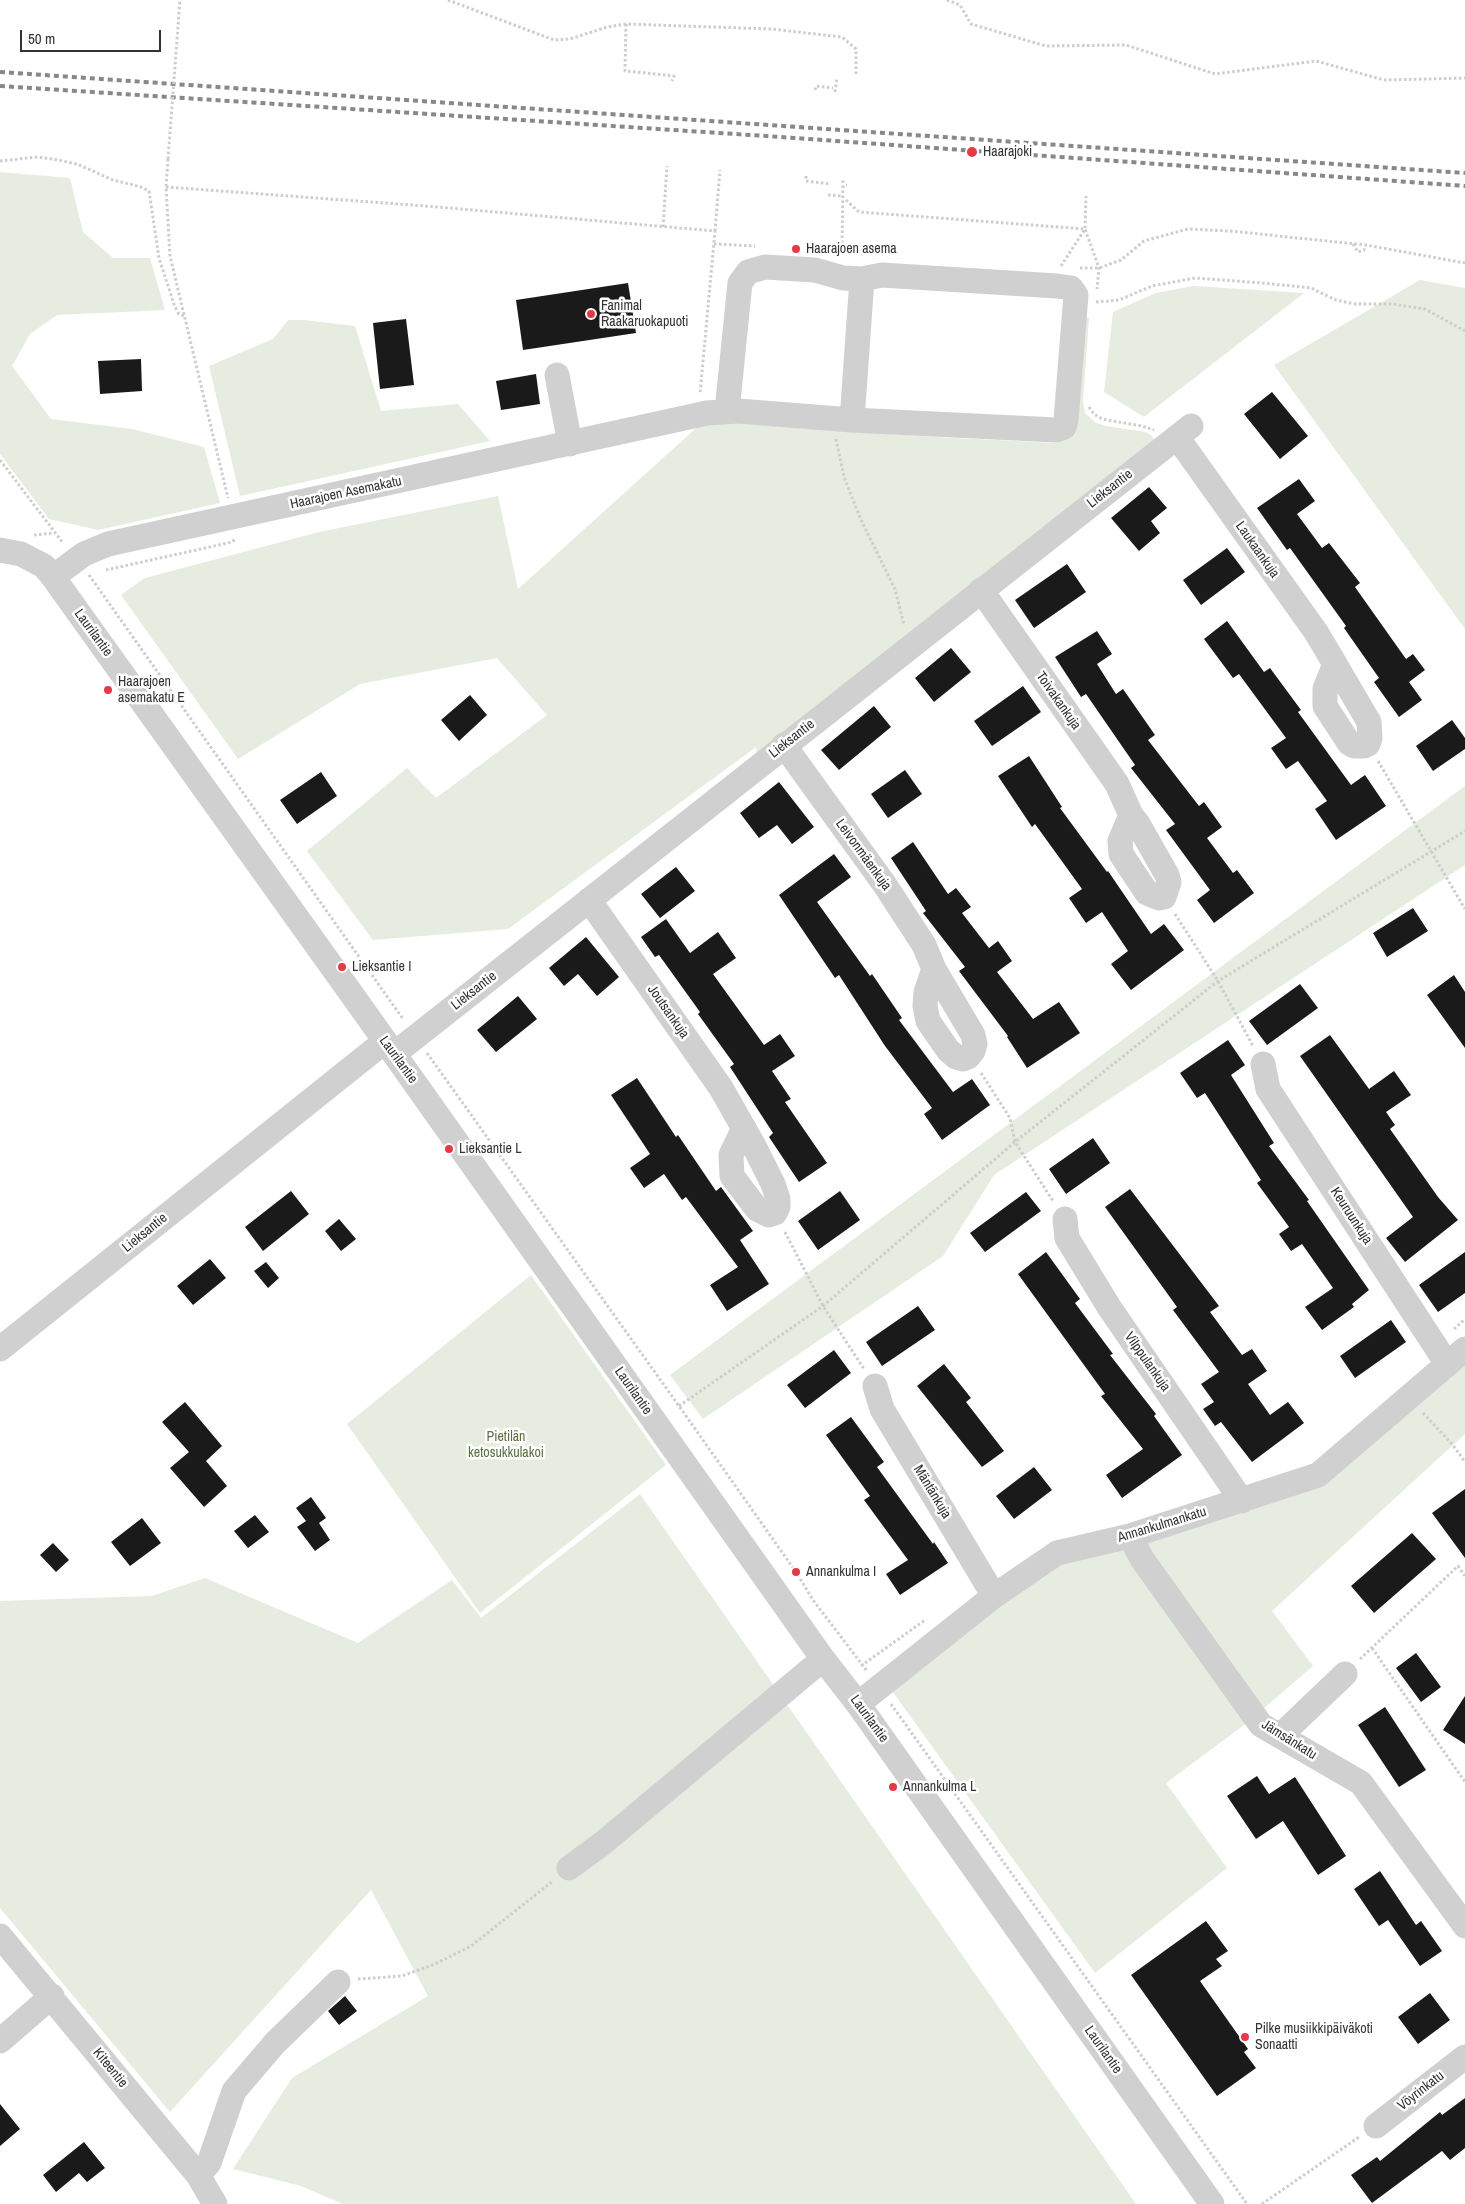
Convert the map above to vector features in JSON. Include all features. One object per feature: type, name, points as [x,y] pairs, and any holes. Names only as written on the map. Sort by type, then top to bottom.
[{"type":"street","points":[[711,413],[736,314],[740,283],[748,272],[766,268],[815,270],[843,278],[862,278],[859,322],[844,419]]},
{"type":"street","name":"Haarajoen Asemakatu","points":[[53,577],[84,554],[108,544],[711,413],[1056,430],[1064,427],[1076,295],[1071,288],[882,275],[862,278]]},
{"type":"street","points":[[557,375],[570,444]]},
{"type":"street","name":"Lieksantie","points":[[0,1349],[389,1048],[415,1037],[1184,432]]},
{"type":"street","name":"Laukaankuja","points":[[1184,432],[1316,632],[1335,664],[1369,722],[1371,731],[1368,744]]},
{"type":"street","points":[[0,550],[22,554],[44,566],[53,577]]},
{"type":"street","name":"Laurilantie","points":[[53,577],[823,1659],[858,1704],[1212,2204]]},
{"type":"street","name":"Toivakankuja","points":[[981,590],[1117,784],[1131,815],[1167,876],[1169,882],[1164,897]]},
{"type":"street","name":"Leivonmäenkuja","points":[[784,745],[885,885],[924,945],[934,969],[972,1035],[975,1044],[973,1051],[968,1057]]},
{"type":"street","name":"Joutsankuja","points":[[589,900],[706,1066],[744,1128],[776,1192],[778,1207],[775,1213]]},
{"type":"street","name":"Keuruunkuja","points":[[1263,1064],[1268,1089],[1456,1357]]},
{"type":"street","points":[[744,1128],[731,1155],[732,1176],[757,1209],[769,1215],[775,1213]]},
{"type":"street","name":"Vilppulankuja","points":[[1064,1219],[1067,1238],[1109,1307],[1242,1501]]},
{"type":"street","name":"Annankulmankatu","points":[[858,1704],[878,1686],[994,1596],[1057,1553],[1130,1536],[1318,1475],[1456,1357]]},
{"type":"street","name":"Mäntänkuja","points":[[875,1386],[882,1409],[994,1596]]},
{"type":"street","name":"Jämsänkatu","points":[[1130,1536],[1142,1559],[1261,1725],[1361,1783],[1465,1926]]},
{"type":"street","points":[[569,1868],[603,1843],[823,1659]]},
{"type":"street","points":[[1280,1736],[1345,1674]]},
{"type":"street","name":"Kiteentie","points":[[0,1936],[52,1996],[198,2175],[215,2204]]},
{"type":"street","points":[[198,2175],[209,2163],[234,2091],[275,2042],[338,1982]]},
{"type":"street","points":[[0,2041],[52,1996]]},
{"type":"street","name":"Vöyrinkatu","points":[[1376,2126],[1465,2057]]},
{"type":"path","points":[[180,0],[166,187],[170,256],[233,518]]},
{"type":"path","points":[[448,0],[554,40],[570,39],[607,27],[626,24],[771,30],[842,37],[856,49],[856,76]]},
{"type":"path","points":[[947,0],[960,5],[971,24],[1046,46],[1126,45],[1215,74],[1316,61],[1384,80],[1465,78]]},
{"type":"path","points":[[626,24],[625,71],[674,76],[672,80]]},
{"type":"path","points":[[815,90],[816,86],[834,90],[837,78]]},
{"type":"path","points":[[0,161],[37,157],[53,159],[77,164],[113,180],[141,187],[148,191],[159,258],[175,308],[179,314],[184,316]]},
{"type":"path","points":[[663,227],[667,166]]},
{"type":"path","points":[[711,413],[715,232],[720,170]]},
{"type":"path","points":[[806,176],[806,181],[830,184]]},
{"type":"path","points":[[842,253],[843,178]]},
{"type":"path","points":[[166,187],[715,232]]},
{"type":"path","points":[[828,195],[843,196]]},
{"type":"path","points":[[1059,268],[1085,229],[1086,196]]},
{"type":"path","points":[[1099,268],[1121,260],[1144,242],[1188,229],[1230,231],[1366,245],[1465,263]]},
{"type":"path","points":[[1352,244],[1358,252],[1364,250],[1366,245]]},
{"type":"path","points":[[1096,302],[1119,300],[1152,286],[1195,278],[1262,282],[1311,288],[1336,300],[1355,304],[1392,304],[1425,309],[1465,331]]},
{"type":"path","points":[[844,419],[836,439],[844,477],[861,520],[895,589],[903,623],[906,650]]},
{"type":"path","points":[[0,460],[100,590],[415,1037],[680,1406],[796,1572],[812,1600],[878,1686],[1247,2204]]},
{"type":"path","points":[[1368,744],[1465,909]]},
{"type":"path","points":[[680,1406],[824,1306],[1015,1142],[1218,981],[1465,831]]},
{"type":"path","points":[[1164,897],[1218,981],[1263,1064]]},
{"type":"path","points":[[968,1057],[987,1080],[1010,1118],[1015,1142],[1064,1219]]},
{"type":"path","points":[[775,1213],[824,1306],[875,1386]]},
{"type":"path","points":[[1410,1398],[1452,1444],[1465,1462]]},
{"type":"path","points":[[1345,1674],[1458,1566],[1465,1576]]},
{"type":"path","points":[[1372,1648],[1465,1782]]},
{"type":"path","points":[[338,1982],[372,1977],[402,1976],[435,1964],[471,1946],[569,1868]]},
{"type":"path","points":[[1262,2204],[1376,2126]]},
{"type":"green space","points":[[0,172],[70,178],[83,232],[113,258],[150,258],[165,310],[57,315],[30,334],[12,366],[51,419],[132,429],[204,447],[220,503],[98,530],[49,519],[0,454]]},
{"type":"green space","points":[[1420,280],[1465,288],[1465,629],[1274,365]]},
{"type":"green space","points":[[1193,286],[1304,293],[1144,417],[1104,392],[1113,312],[1156,293]]},
{"type":"green space","points":[[1080,317],[1089,318],[1083,400],[1085,413],[1096,423],[1146,432],[1154,440],[757,754],[756,747],[508,929],[373,940],[307,851],[407,768],[436,798],[547,715],[497,658],[360,684],[238,759],[121,595],[145,578],[319,532],[498,496],[518,589],[704,421],[935,437],[1056,443],[1069,437]]},
{"type":"green space","points":[[288,320],[355,326],[381,411],[458,404],[490,441],[240,496],[209,366],[273,339]]},
{"type":"green space","points":[[1465,786],[1465,865],[994,1175],[943,1256],[703,1419],[670,1375]]},
{"type":"green space","name":"Pietilän ketosukkulakoi","points":[[531,1275],[666,1465],[480,1613],[347,1424]]},
{"type":"green space","points":[[1465,1360],[1465,1434],[1272,1611],[1313,1666],[1262,1710],[1143,1543],[1324,1485]]},
{"type":"green space","points":[[640,1494],[1136,2204],[343,2204],[301,2186],[233,2169],[292,2078],[428,1996],[371,1890],[170,2112],[0,1908],[0,1601],[152,1596],[205,1578],[358,1643],[452,1580],[481,1618]]},
{"type":"green space","points":[[1126,1543],[1248,1722],[1166,1783],[1227,1868],[1095,1973],[890,1688],[1061,1559]]},
{"type":"building","points":[[628,283],[636,333],[523,350],[516,300]]},
{"type":"building","points":[[406,319],[414,385],[380,389],[373,323]]},
{"type":"building","points":[[141,359],[142,391],[100,394],[98,361]]},
{"type":"building","points":[[536,374],[540,404],[501,410],[496,381]]},
{"type":"building","points":[[1272,392],[1308,436],[1280,459],[1244,414]]},
{"type":"building","points":[[1299,479],[1315,501],[1297,514],[1322,548],[1329,543],[1360,583],[1355,587],[1406,659],[1413,654],[1425,670],[1409,682],[1422,700],[1399,717],[1374,682],[1379,678],[1344,628],[1346,626],[1290,548],[1287,550],[1257,508]]},
{"type":"building","points":[[1149,487],[1167,508],[1151,521],[1160,533],[1139,551],[1111,518]]},
{"type":"building","points":[[1227,548],[1245,572],[1201,605],[1183,580]]},
{"type":"building","points":[[1067,564],[1086,592],[1034,628],[1015,600]]},
{"type":"building","points":[[1227,621],[1264,672],[1270,668],[1301,710],[1298,712],[1351,785],[1365,775],[1386,806],[1336,840],[1315,809],[1327,801],[1298,761],[1286,769],[1271,748],[1286,738],[1239,674],[1233,678],[1204,639]]},
{"type":"building","points":[[1097,631],[1112,654],[1097,664],[1116,694],[1123,689],[1155,735],[1148,740],[1199,806],[1204,802],[1222,827],[1207,838],[1233,873],[1237,870],[1254,893],[1214,923],[1197,900],[1210,890],[1166,830],[1175,824],[1131,768],[1135,765],[1086,694],[1081,697],[1055,657]]},
{"type":"building","points":[[951,648],[971,672],[934,702],[915,678]]},
{"type":"building","points":[[1023,686],[1041,712],[992,746],[974,721]]},
{"type":"building","points":[[470,695],[487,715],[459,741],[441,720]]},
{"type":"building","points":[[874,706],[891,727],[839,770],[821,750]]},
{"type":"building","points":[[1452,720],[1465,738],[1465,749],[1433,771],[1416,746]]},
{"type":"building","points":[[1029,756],[1062,807],[1060,808],[1108,871],[1151,934],[1164,924],[1184,950],[1131,990],[1111,964],[1128,951],[1102,912],[1086,923],[1069,898],[1082,889],[1035,824],[1032,827],[998,776]]},
{"type":"building","points":[[905,770],[922,794],[888,818],[871,794]]},
{"type":"building","points":[[321,772],[337,796],[297,824],[280,800]]},
{"type":"building","points":[[779,782],[814,827],[792,844],[777,825],[759,838],[740,813]]},
{"type":"building","points":[[913,842],[948,894],[956,888],[971,907],[962,913],[989,948],[998,941],[1012,961],[997,972],[1033,1019],[1059,1002],[1080,1033],[1027,1068],[1008,1036],[959,971],[965,967],[923,913],[926,911],[891,858]]},
{"type":"building","points":[[834,854],[851,877],[817,902],[870,976],[872,974],[902,1018],[899,1020],[953,1092],[972,1079],[990,1105],[942,1140],[924,1114],[932,1108],[885,1046],[839,975],[835,978],[779,895]]},
{"type":"building","points":[[676,867],[695,891],[660,918],[641,894]]},
{"type":"building","points":[[1413,908],[1428,931],[1387,957],[1373,933]]},
{"type":"building","points":[[666,919],[690,953],[718,932],[736,958],[713,974],[764,1045],[780,1034],[795,1056],[772,1071],[791,1099],[785,1102],[827,1163],[799,1182],[769,1137],[773,1133],[730,1067],[734,1064],[659,955],[655,957],[641,937]]},
{"type":"building","points":[[586,937],[619,977],[597,996],[578,974],[564,986],[549,968]]},
{"type":"building","points":[[1454,975],[1465,992],[1465,1048],[1427,995]]},
{"type":"building","points":[[1300,984],[1318,1008],[1267,1045],[1249,1021]]},
{"type":"building","points":[[518,996],[537,1019],[496,1052],[477,1030]]},
{"type":"building","points":[[1330,1035],[1369,1089],[1394,1071],[1411,1095],[1386,1112],[1395,1125],[1390,1129],[1438,1197],[1458,1220],[1405,1262],[1386,1238],[1413,1217],[1300,1056]]},
{"type":"building","points":[[1228,1040],[1245,1065],[1231,1075],[1274,1143],[1269,1146],[1309,1200],[1307,1201],[1369,1290],[1352,1304],[1354,1307],[1322,1330],[1305,1307],[1333,1288],[1302,1244],[1291,1251],[1279,1234],[1289,1227],[1257,1183],[1261,1180],[1205,1093],[1197,1098],[1180,1073]]},
{"type":"building","points":[[637,1078],[676,1137],[678,1135],[716,1191],[721,1187],[753,1231],[740,1240],[769,1284],[727,1311],[710,1285],[738,1267],[686,1197],[682,1200],[664,1174],[644,1188],[630,1168],[650,1154],[611,1095]]},
{"type":"building","points":[[1093,1138],[1110,1163],[1066,1194],[1049,1169]]},
{"type":"building","points":[[1130,1189],[1219,1306],[1210,1312],[1242,1355],[1252,1349],[1267,1371],[1248,1384],[1270,1415],[1288,1402],[1304,1423],[1252,1462],[1221,1422],[1215,1426],[1203,1409],[1214,1402],[1201,1384],[1219,1372],[1173,1310],[1177,1307],[1105,1207]]},
{"type":"building","points":[[291,1191],[309,1214],[263,1251],[245,1227]]},
{"type":"building","points":[[840,1191],[860,1220],[818,1250],[798,1221]]},
{"type":"building","points":[[1026,1192],[1041,1211],[985,1252],[970,1233]]},
{"type":"building","points":[[339,1219],[356,1239],[341,1251],[325,1231]]},
{"type":"building","points":[[1046,1252],[1080,1299],[1075,1303],[1113,1354],[1110,1355],[1156,1414],[1154,1416],[1182,1455],[1122,1498],[1106,1475],[1143,1449],[1101,1396],[1105,1394],[1018,1274]]},
{"type":"building","points":[[1465,1252],[1465,1293],[1438,1312],[1419,1285]]},
{"type":"building","points":[[210,1259],[226,1278],[193,1305],[177,1286]]},
{"type":"building","points":[[266,1262],[279,1278],[268,1288],[254,1271]]},
{"type":"building","points":[[918,1306],[935,1330],[882,1366],[866,1342]]},
{"type":"building","points":[[1391,1320],[1406,1342],[1355,1378],[1340,1356]]},
{"type":"building","points":[[834,1350],[851,1373],[805,1408],[787,1385]]},
{"type":"building","points":[[944,1364],[971,1398],[966,1402],[1004,1451],[982,1467],[917,1386]]},
{"type":"building","points":[[185,1402],[222,1446],[206,1461],[227,1486],[204,1507],[170,1468],[189,1452],[162,1422]]},
{"type":"building","points":[[851,1417],[884,1462],[877,1467],[948,1563],[900,1595],[886,1574],[908,1560],[864,1500],[870,1496],[826,1435]]},
{"type":"building","points":[[1034,1467],[1052,1490],[1014,1519],[996,1496]]},
{"type":"building","points":[[1465,1489],[1465,1558],[1432,1513]]},
{"type":"building","points":[[311,1497],[326,1518],[319,1523],[330,1540],[315,1551],[297,1527],[306,1521],[296,1508]]},
{"type":"building","points":[[255,1515],[269,1532],[248,1548],[234,1531]]},
{"type":"building","points":[[142,1518],[161,1543],[130,1566],[111,1542]]},
{"type":"building","points":[[1412,1533],[1436,1559],[1374,1613],[1351,1586]]},
{"type":"building","points":[[53,1543],[69,1560],[56,1572],[40,1555]]},
{"type":"building","points":[[1416,1653],[1441,1687],[1421,1702],[1396,1668]]},
{"type":"building","points":[[1465,1696],[1465,1744],[1443,1730]]},
{"type":"building","points":[[1385,1707],[1426,1770],[1399,1787],[1358,1725]]},
{"type":"building","points":[[1257,1776],[1269,1794],[1295,1777],[1346,1856],[1318,1875],[1283,1821],[1256,1839],[1227,1796]]},
{"type":"building","points":[[1380,1871],[1416,1925],[1421,1921],[1442,1951],[1420,1966],[1388,1920],[1379,1926],[1354,1889]]},
{"type":"building","points":[[1206,1921],[1228,1951],[1216,1959],[1222,1966],[1200,1981],[1248,2049],[1244,2052],[1256,2068],[1217,2096],[1131,1975]]},
{"type":"building","points":[[1430,1993],[1450,2020],[1418,2044],[1398,2017]]},
{"type":"building","points":[[345,1996],[357,2011],[339,2025],[328,2011]]},
{"type":"building","points":[[1465,2098],[1465,2148],[1450,2160],[1442,2151],[1372,2203],[1351,2175],[1377,2157],[1380,2161],[1440,2112],[1442,2115]]},
{"type":"building","points":[[0,2104],[20,2129],[0,2146]]},
{"type":"building","points":[[84,2142],[105,2168],[87,2182],[79,2173],[56,2192],[43,2175]]},
{"type":"railway","points":[[0,72],[1465,173]]},
{"type":"railway","points":[[0,86],[781,137],[1465,186]]},
{"type":"place","name":"Haarajoki","points":[[972,152]]},
{"type":"place","name":"Haarajoen asema","points":[[796,249]]},
{"type":"place","name":"Fanimal Raakaruokapuoti","points":[[591,314]]},
{"type":"place","name":"Haarajoen asemakatu E","points":[[108,690]]},
{"type":"place","name":"Lieksantie I","points":[[342,967]]},
{"type":"place","name":"Lieksantie L","points":[[449,1149]]},
{"type":"place","name":"Annankulma I","points":[[796,1572]]},
{"type":"place","name":"Annankulma L","points":[[893,1787]]},
{"type":"place","name":"Pilke musiikkipäiväkoti Sonaatti","points":[[1245,2037]]}]
